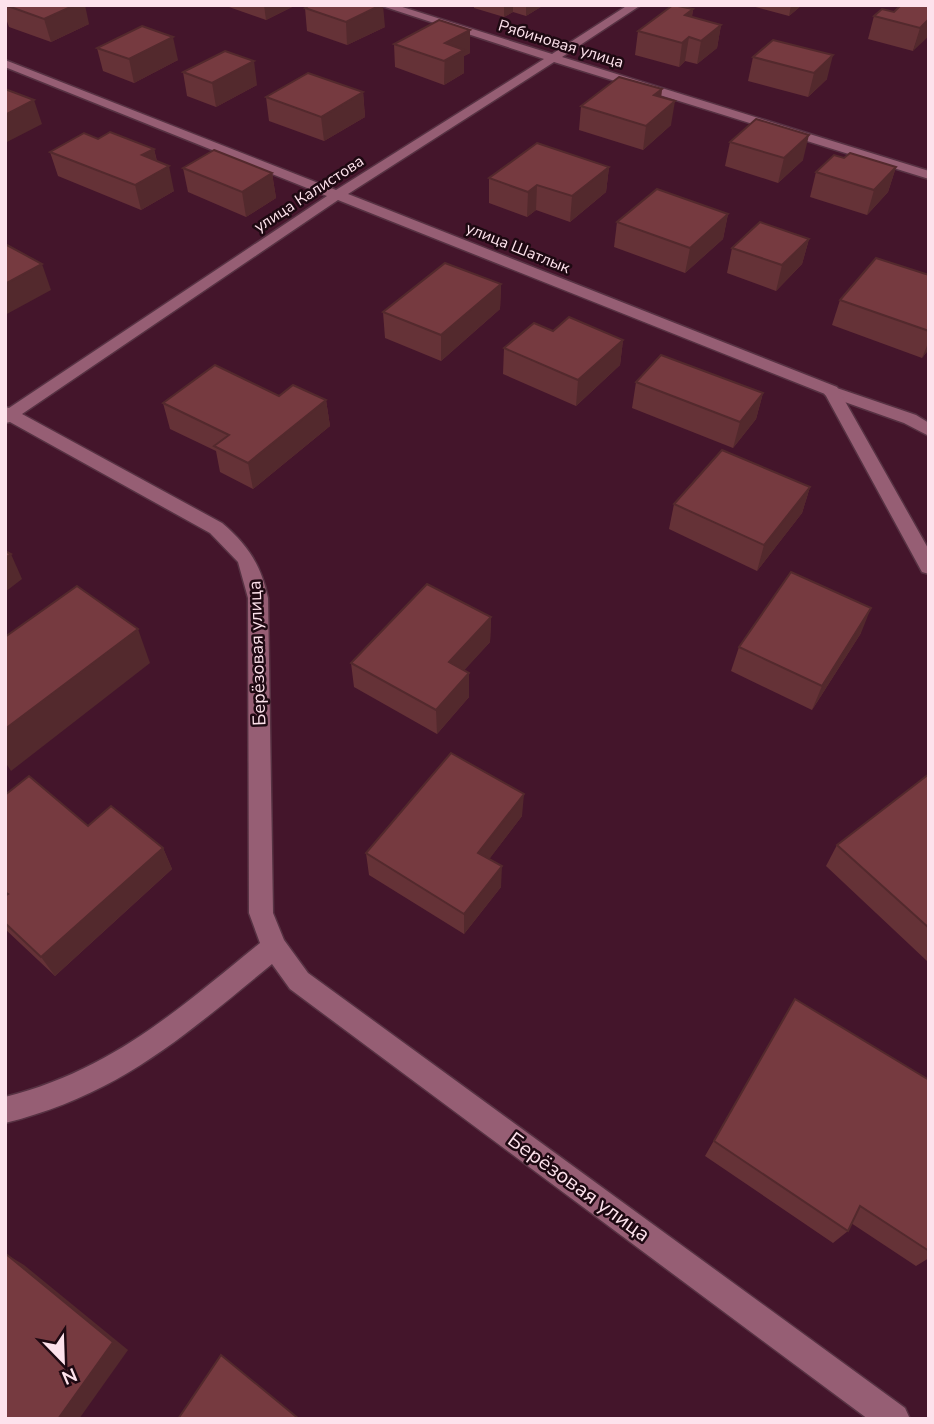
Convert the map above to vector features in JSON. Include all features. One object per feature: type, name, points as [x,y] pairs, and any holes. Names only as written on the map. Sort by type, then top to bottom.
[{"type":"street","name":"Рябиновая улица","points":[[384,5],[929,175]]},
{"type":"street","name":"улица Калистова","points":[[7,415],[337,195],[636,5]]},
{"type":"street","name":"улица Шатлык","points":[[5,63],[831,391],[910,419],[929,431]]},
{"type":"street","points":[[831,391],[929,567]]},
{"type":"street","name":"Берёзовая улица","points":[[7,415],[216,528],[236,545],[254,569],[258,598],[261,913],[274,947],[299,981],[894,1419]]},
{"type":"street","points":[[5,1110],[33,1103],[104,1074],[134,1056],[274,947]]},
{"type":"building","points":[[5,5],[75,5],[44,19]]},
{"type":"building","points":[[310,5],[381,5],[346,22],[305,8]]},
{"type":"building","points":[[673,5],[693,9],[685,15],[721,25],[701,41],[689,37],[682,43],[638,31]]},
{"type":"building","points":[[901,5],[929,5],[929,19],[920,28],[874,16],[882,9],[894,12]]},
{"type":"building","points":[[439,20],[470,30],[445,43],[464,50],[444,61],[394,44]]},
{"type":"building","points":[[142,26],[173,37],[129,59],[97,48]]},
{"type":"building","points":[[773,40],[833,55],[814,73],[753,57]]},
{"type":"building","points":[[225,51],[254,61],[212,83],[183,72]]},
{"type":"building","points":[[308,73],[363,92],[321,117],[266,97]]},
{"type":"building","points":[[619,77],[662,89],[654,95],[675,101],[646,126],[581,106]]},
{"type":"building","points":[[5,89],[34,100],[5,115]]},
{"type":"building","points":[[756,119],[809,135],[784,158],[730,142]]},
{"type":"building","points":[[110,132],[154,149],[142,155],[169,166],[135,185],[50,152],[84,133],[98,139]]},
{"type":"building","points":[[537,143],[609,167],[572,196],[537,185],[528,192],[489,178]]},
{"type":"building","points":[[214,150],[272,173],[242,192],[183,168]]},
{"type":"building","points":[[850,153],[896,167],[874,190],[816,172],[834,155],[844,158]]},
{"type":"building","points":[[657,189],[728,214],[690,248],[617,222]]},
{"type":"building","points":[[760,222],[809,239],[782,265],[732,248]]},
{"type":"building","points":[[5,244],[42,264],[5,284]]},
{"type":"building","points":[[876,258],[929,275],[929,331],[840,300]]},
{"type":"building","points":[[445,263],[501,284],[441,335],[383,312]]},
{"type":"building","points":[[569,317],[623,340],[578,380],[504,348],[534,323],[553,331]]},
{"type":"building","points":[[661,355],[763,393],[740,422],[636,382]]},
{"type":"building","points":[[215,365],[279,396],[293,385],[326,400],[248,463],[214,446],[229,435],[163,403]]},
{"type":"building","points":[[722,450],[810,487],[764,545],[674,504]]},
{"type":"building","points":[[791,572],[871,608],[822,686],[739,647]]},
{"type":"building","points":[[427,584],[491,617],[449,662],[469,673],[436,710],[351,663]]},
{"type":"building","points":[[77,586],[138,629],[5,729],[5,637]]},
{"type":"building","points":[[451,753],[524,794],[478,853],[502,866],[464,914],[366,853]]},
{"type":"building","points":[[929,774],[929,928],[837,845]]},
{"type":"building","points":[[29,776],[88,826],[111,806],[163,848],[41,957],[5,923],[5,896],[8,894],[5,892],[5,795]]},
{"type":"building","points":[[795,999],[929,1080],[929,1251],[860,1206],[848,1231],[714,1141]]},
{"type":"building","points":[[6,1254],[113,1342],[58,1419],[5,1419]]},
{"type":"building","points":[[221,1355],[299,1419],[178,1419]]}]
